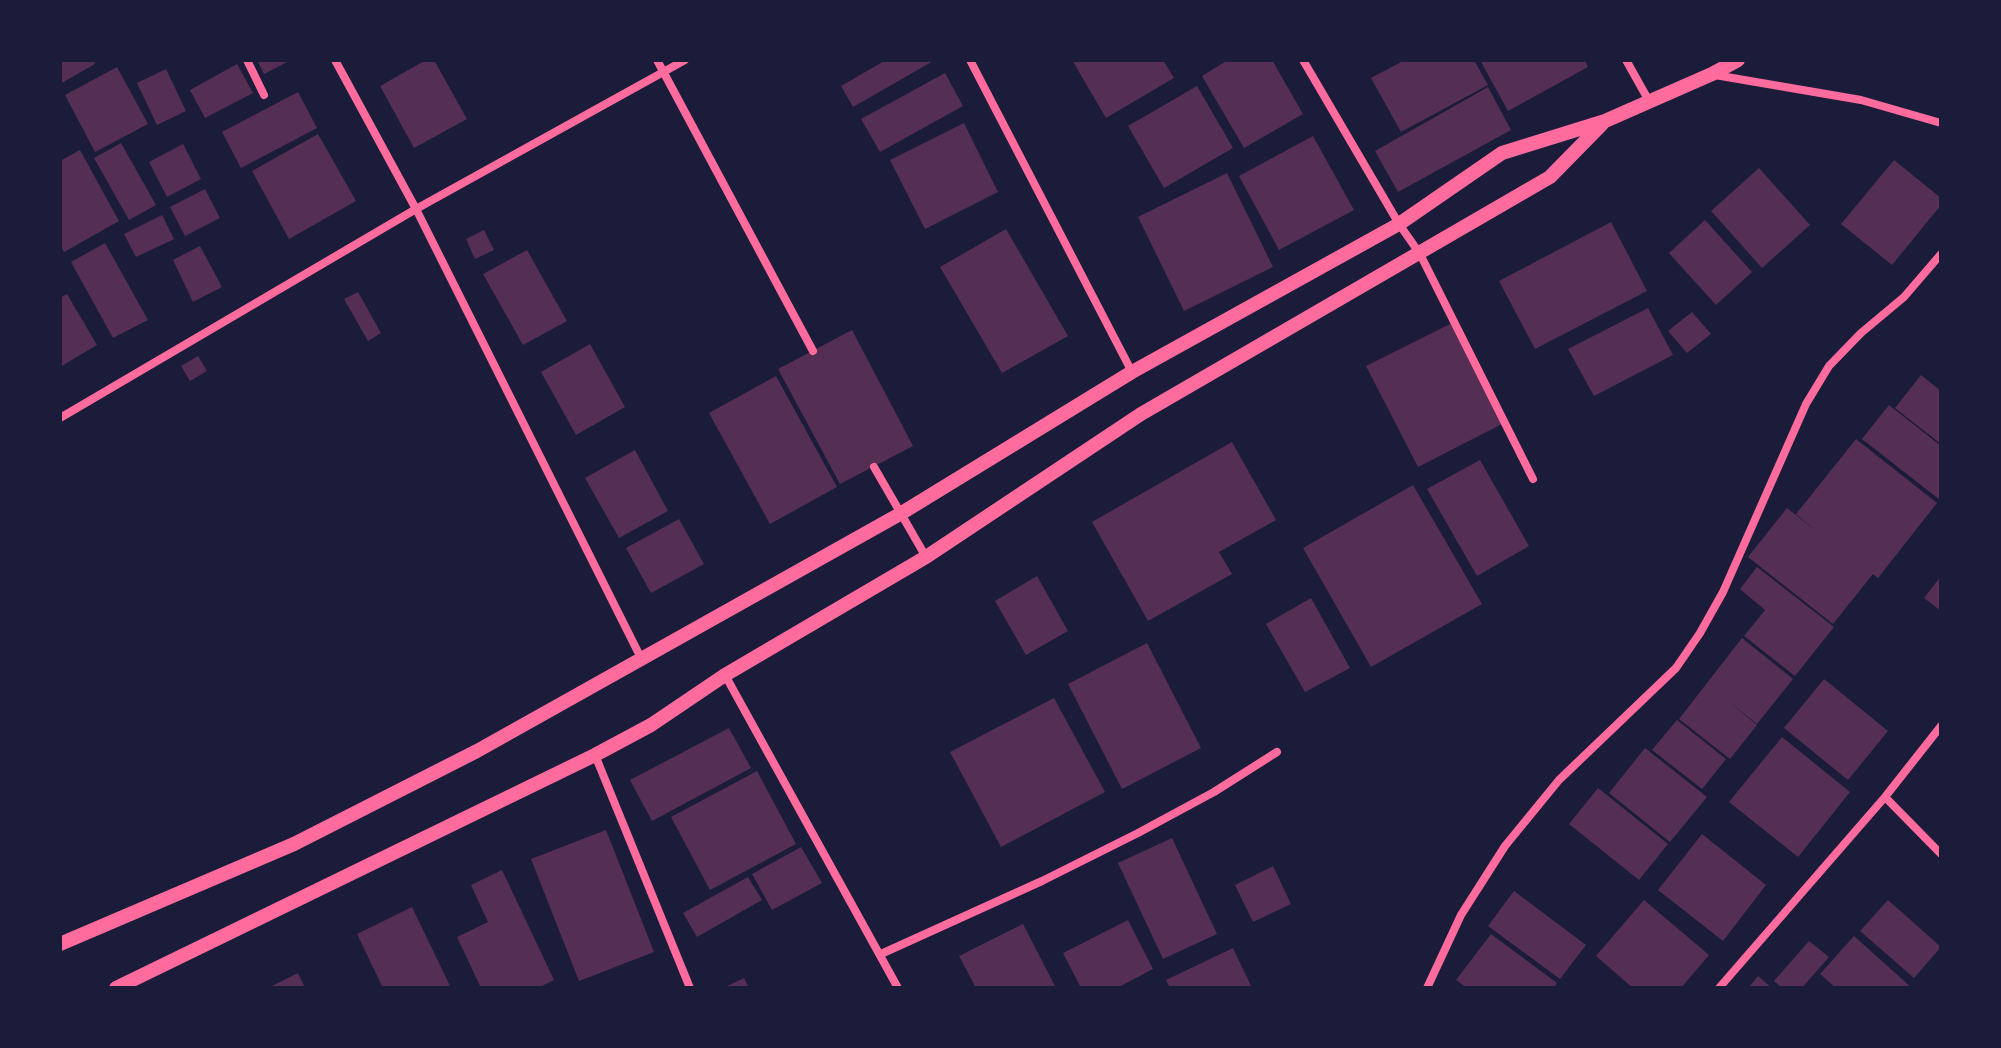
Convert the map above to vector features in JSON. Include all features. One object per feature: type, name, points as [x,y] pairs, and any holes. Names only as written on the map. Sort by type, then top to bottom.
[{"type":"street","points":[[247,60],[264,95]]},
{"type":"street","points":[[335,60],[416,209],[641,658]]},
{"type":"street","points":[[657,60],[813,351]]},
{"type":"street","points":[[60,418],[416,209],[685,60]]},
{"type":"street","points":[[970,60],[1132,372]]},
{"type":"street","points":[[1303,60],[1399,224],[1420,254],[1533,479]]},
{"type":"street","points":[[1626,60],[1649,101]]},
{"type":"street","points":[[60,944],[294,844],[477,751],[900,514],[1132,372],[1399,224],[1502,153],[1605,121],[1738,60]]},
{"type":"street","points":[[1712,74],[1861,100],[1941,123]]},
{"type":"street","points":[[116,988],[651,725],[725,675],[926,557],[1141,414],[1550,177],[1605,121]]},
{"type":"street","points":[[1427,988],[1461,915],[1505,846],[1559,780],[1676,668],[1700,633],[1723,592],[1806,404],[1829,366],[1861,333],[1904,297],[1941,254]]},
{"type":"street","points":[[874,467],[926,557]]},
{"type":"street","points":[[725,675],[898,988]]},
{"type":"street","points":[[1719,988],[1885,797],[1941,726]]},
{"type":"street","points":[[881,954],[1042,881],[1138,833],[1214,792],[1277,752]]},
{"type":"street","points":[[595,755],[690,988]]},
{"type":"street","points":[[1885,797],[1941,854]]},
{"type":"building","points":[[60,60],[93,60],[95,64],[60,84]]},
{"type":"building","points":[[257,60],[291,60],[264,74]]},
{"type":"building","points":[[426,60],[434,60],[467,119],[414,148],[380,86]]},
{"type":"building","points":[[886,60],[935,60],[853,107],[841,86]]},
{"type":"building","points":[[1072,60],[1163,60],[1174,78],[1106,118]]},
{"type":"building","points":[[1228,60],[1272,60],[1303,114],[1244,148],[1202,76]]},
{"type":"building","points":[[1405,60],[1474,60],[1488,85],[1401,132],[1371,78]]},
{"type":"building","points":[[1480,60],[1585,60],[1588,67],[1508,111]]},
{"type":"building","points":[[237,64],[253,93],[205,118],[190,90]]},
{"type":"building","points":[[117,67],[148,124],[95,152],[65,95]]},
{"type":"building","points":[[166,69],[186,111],[157,125],[137,83]]},
{"type":"building","points":[[945,73],[963,106],[880,152],[861,119]]},
{"type":"building","points":[[1197,86],[1233,148],[1164,188],[1128,126]]},
{"type":"building","points":[[1488,87],[1511,130],[1398,192],[1375,151]]},
{"type":"building","points":[[298,92],[317,128],[241,168],[222,132]]},
{"type":"building","points":[[964,123],[998,192],[925,229],[890,160]]},
{"type":"building","points":[[318,134],[356,201],[289,239],[252,171]]},
{"type":"building","points":[[1313,136],[1354,210],[1279,250],[1239,176]]},
{"type":"building","points":[[121,143],[156,205],[129,220],[94,158]]},
{"type":"building","points":[[183,144],[201,179],[167,197],[149,162]]},
{"type":"building","points":[[80,150],[119,221],[64,252],[60,244],[60,161]]},
{"type":"building","points":[[1894,160],[1941,198],[1941,205],[1892,265],[1841,224]]},
{"type":"building","points":[[1759,168],[1810,225],[1762,268],[1711,211]]},
{"type":"building","points":[[1227,173],[1273,267],[1184,311],[1138,217]]},
{"type":"building","points":[[205,189],[220,218],[185,236],[170,207]]},
{"type":"building","points":[[162,215],[174,239],[136,257],[124,234]]},
{"type":"building","points":[[1705,220],[1752,272],[1716,305],[1669,253]]},
{"type":"building","points":[[1611,222],[1647,291],[1535,349],[1499,281]]},
{"type":"building","points":[[1006,229],[1068,336],[1002,373],[940,267]]},
{"type":"building","points":[[484,230],[494,250],[475,259],[466,239]]},
{"type":"building","points":[[105,243],[148,320],[113,338],[71,262]]},
{"type":"building","points":[[200,246],[222,287],[193,302],[173,260]]},
{"type":"building","points":[[527,250],[567,321],[523,345],[483,274]]},
{"type":"building","points":[[358,292],[381,333],[368,341],[344,299]]},
{"type":"building","points":[[67,294],[97,345],[60,367],[60,298]]},
{"type":"building","points":[[1648,308],[1673,355],[1594,396],[1568,349]]},
{"type":"building","points":[[1692,312],[1711,334],[1687,353],[1668,331]]},
{"type":"building","points":[[1452,323],[1504,423],[1418,467],[1366,366]]},
{"type":"building","points":[[852,330],[913,446],[840,484],[778,369]]},
{"type":"building","points":[[590,344],[625,407],[576,435],[541,372]]},
{"type":"building","points":[[198,356],[207,371],[190,381],[181,366]]},
{"type":"building","points":[[1921,375],[1941,391],[1941,444],[1895,408]]},
{"type":"building","points":[[776,376],[837,487],[770,524],[709,413]]},
{"type":"building","points":[[1889,405],[1941,446],[1940,500],[1862,439]]},
{"type":"building","points":[[1856,439],[1937,503],[1878,578],[1873,574],[1833,624],[1748,557],[1787,508],[1815,530],[1796,514]]},
{"type":"building","points":[[1232,442],[1276,520],[1219,552],[1232,574],[1148,621],[1092,522]]},
{"type":"building","points":[[635,450],[668,511],[619,538],[585,478]]},
{"type":"building","points":[[1480,460],[1529,546],[1477,576],[1427,489]]},
{"type":"building","points":[[1413,485],[1482,604],[1371,667],[1303,548]]},
{"type":"building","points":[[679,519],[704,564],[651,593],[626,548]]},
{"type":"building","points":[[1757,567],[1834,627],[1795,676],[1744,636],[1765,610],[1740,589]]},
{"type":"building","points":[[1037,576],[1068,631],[1026,655],[995,601]]},
{"type":"building","points":[[1941,576],[1941,611],[1924,598]]},
{"type":"building","points":[[1311,598],[1350,668],[1305,692],[1266,624]]},
{"type":"building","points":[[1742,638],[1793,679],[1757,724],[1727,700],[1757,725],[1730,759],[1679,719]]},
{"type":"building","points":[[1147,643],[1201,748],[1122,789],[1068,684]]},
{"type":"building","points":[[1824,679],[1888,731],[1848,780],[1784,728]]},
{"type":"building","points":[[1054,698],[1105,792],[1001,847],[950,752]]},
{"type":"building","points":[[1677,720],[1726,759],[1702,789],[1652,750]]},
{"type":"building","points":[[729,728],[751,768],[652,821],[630,780]]},
{"type":"building","points":[[1782,737],[1850,792],[1798,857],[1729,802]]},
{"type":"building","points":[[1645,748],[1707,797],[1670,842],[1609,793]]},
{"type":"building","points":[[757,771],[796,844],[710,890],[671,817]]},
{"type":"building","points":[[1598,788],[1668,844],[1639,880],[1569,824]]},
{"type":"building","points":[[606,830],[654,952],[579,981],[531,859]]},
{"type":"building","points":[[1702,834],[1766,885],[1723,941],[1658,890]]},
{"type":"building","points":[[1172,838],[1217,934],[1163,959],[1118,863]]},
{"type":"building","points":[[801,847],[822,883],[772,910],[752,874]]},
{"type":"building","points":[[1273,866],[1291,904],[1253,922],[1235,885]]},
{"type":"building","points":[[502,870],[554,980],[538,988],[481,988],[457,937],[488,922],[471,885]]},
{"type":"building","points":[[748,877],[762,900],[697,937],[683,913]]},
{"type":"building","points":[[1514,891],[1586,945],[1560,979],[1488,926]]},
{"type":"building","points":[[1644,900],[1709,955],[1681,988],[1633,988],[1596,956]]},
{"type":"building","points":[[1888,900],[1941,947],[1914,978],[1860,931]]},
{"type":"building","points":[[412,907],[451,988],[383,988],[357,934]]},
{"type":"building","points":[[1128,920],[1153,969],[1117,988],[1081,988],[1063,953]]},
{"type":"building","points":[[1023,924],[1056,988],[976,988],[959,956]]},
{"type":"building","points":[[1491,934],[1557,983],[1554,988],[1467,988],[1456,980]]},
{"type":"building","points":[[1854,936],[1912,988],[1836,988],[1820,974]]},
{"type":"building","points":[[1809,941],[1829,957],[1802,988],[1782,988],[1774,981]]},
{"type":"building","points":[[1233,948],[1252,988],[1170,988],[1166,980]]},
{"type":"building","points":[[298,973],[305,988],[268,988]]},
{"type":"building","points":[[1758,976],[1772,988],[1748,988]]},
{"type":"building","points":[[744,978],[749,988],[723,988]]}]
